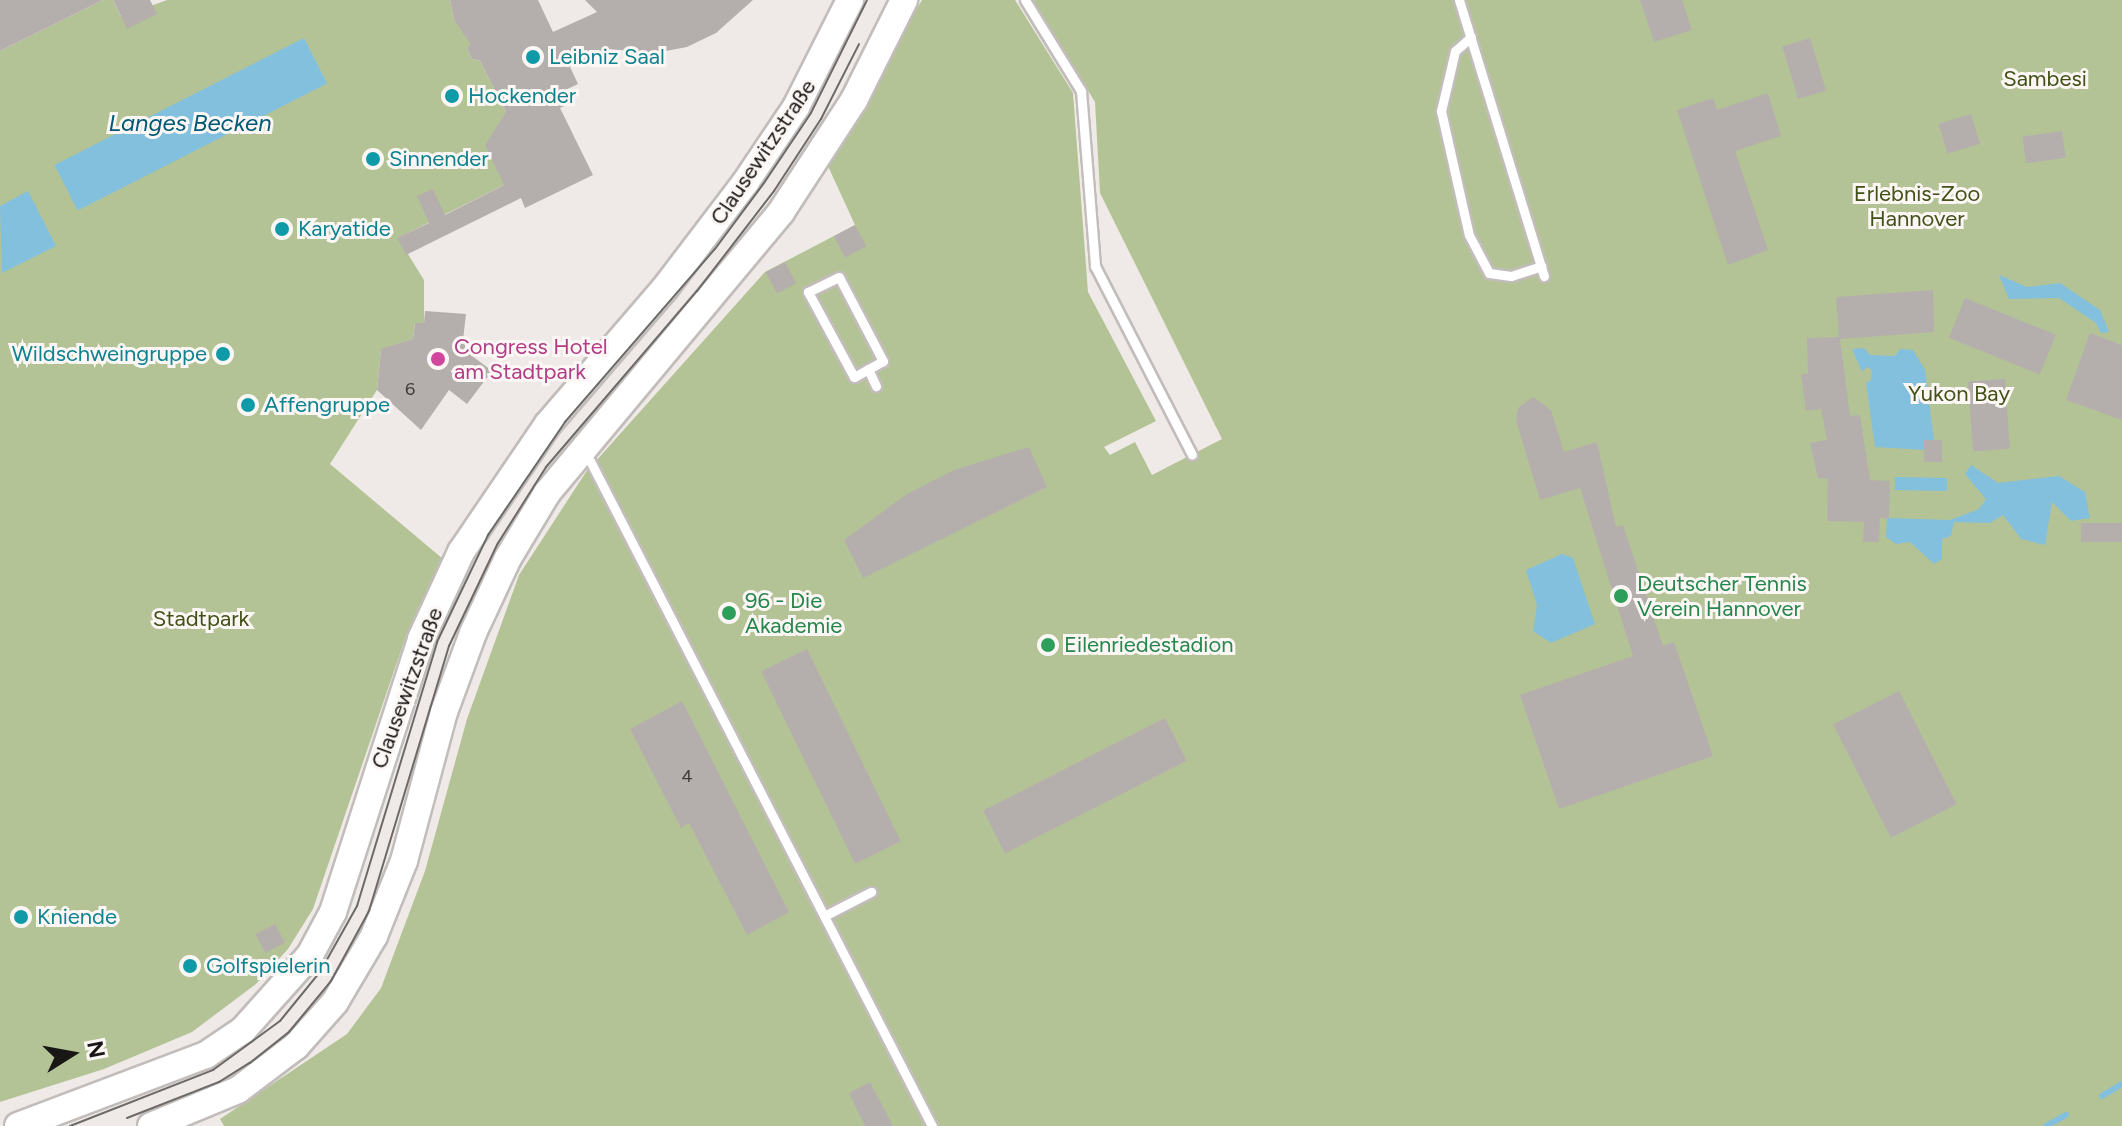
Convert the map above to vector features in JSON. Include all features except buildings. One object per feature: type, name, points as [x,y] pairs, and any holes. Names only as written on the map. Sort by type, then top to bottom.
[{"type":"street","name":"Clausewitzstraße","points":[[18,1126],[206,1055],[243,1030],[310,955],[333,912],[421,639],[461,552],[548,424],[665,288],[745,183],[796,107],[850,0]]},
{"type":"street","name":"Clausewitzstraße","points":[[151,1126],[213,1103],[296,1046],[356,971],[404,861],[444,712],[473,633],[539,506],[583,448],[781,212],[854,100],[904,0]]},
{"type":"lane","points":[[1025,0],[1081,91],[1095,266],[1192,455]]},
{"type":"lane","points":[[1459,0],[1471,37],[1542,271],[1511,276],[1489,273],[1469,235],[1441,111],[1455,51],[1471,37]]},
{"type":"lane","points":[[839,277],[883,361],[868,369],[854,377],[808,292],[839,277]]},
{"type":"lane","points":[[868,369],[876,386]]},
{"type":"lane","points":[[583,448],[932,1126]]},
{"type":"lane","points":[[824,916],[871,892]]},
{"type":"green space","name":"Stadtpark","points":[[103,0],[113,0],[121,17],[167,0],[450,0],[454,20],[471,42],[467,49],[472,59],[480,61],[508,116],[512,181],[398,238],[424,280],[424,323],[415,323],[413,339],[381,350],[377,390],[330,464],[443,559],[407,633],[313,909],[288,949],[256,984],[192,1032],[104,1069],[0,1102],[0,51]]},
{"type":"green space","points":[[922,0],[1015,0],[1073,93],[1088,292],[1156,421],[1104,447],[1110,455],[1135,442],[1152,475],[1222,439],[1100,193],[1095,102],[1032,0],[2122,0],[2122,1126],[224,1126],[220,1119],[347,1034],[381,988],[425,871],[467,719],[519,575],[586,472],[765,272],[855,225],[827,164]]},
{"type":"water","name":"Langes Becken","points":[[304,38],[327,83],[78,211],[55,165]]},
{"type":"water","points":[[28,191],[56,246],[2,273],[0,206]]},
{"type":"water","points":[[1999,275],[2027,287],[2060,283],[2100,310],[2109,332],[2101,333],[2096,323],[2059,298],[2009,299]]},
{"type":"water","points":[[1864,348],[1870,355],[1895,356],[1900,349],[1913,350],[1925,370],[1934,440],[1925,440],[1925,450],[1875,447],[1866,383],[1871,380],[1872,370],[1867,367],[1862,372],[1852,349]]},
{"type":"water","points":[[1971,465],[1998,483],[2059,476],[2085,492],[2090,518],[2071,521],[2052,502],[2045,545],[2021,539],[2003,515],[1990,523],[1954,522],[1951,536],[1942,539],[1942,559],[1934,564],[1910,542],[1896,544],[1886,537],[1887,518],[1950,520],[1979,509],[1986,499],[1965,474]]},
{"type":"water","points":[[1895,477],[1947,478],[1947,491],[1895,490]]},
{"type":"water","points":[[1562,554],[1573,558],[1595,624],[1551,643],[1533,631],[1537,605],[1526,570]]},
{"type":"waterway","points":[[2102,1096],[2122,1084]]},
{"type":"waterway","points":[[2046,1126],[2066,1115]]},
{"type":"tram line","points":[[70,1126],[213,1070],[280,1021],[320,972],[357,906],[437,642],[488,535],[565,422],[715,249],[764,183],[811,113],[867,0]]},
{"type":"tram line","points":[[127,1118],[219,1082],[250,1063],[289,1032],[331,981],[369,911],[449,646],[498,543],[546,467],[697,291],[774,191],[821,119],[859,44]]},
{"type":"place","name":"Leibniz Saal","points":[[533,57]]},
{"type":"place","name":"Hockender","points":[[452,96]]},
{"type":"place","name":"Sinnender","points":[[373,159]]},
{"type":"place","name":"Karyatide","points":[[282,229]]},
{"type":"place","name":"Wildschweingruppe","points":[[223,354]]},
{"type":"place","name":"Congress Hotel am Stadtpark","points":[[438,359]]},
{"type":"place","name":"Affengruppe","points":[[248,405]]},
{"type":"place","name":"Deutscher Tennis Verein Hannover","points":[[1621,596]]},
{"type":"place","name":"96 - Die Akademie","points":[[729,613]]},
{"type":"place","name":"Eilenriedestadion","points":[[1048,645]]},
{"type":"place","name":"Kniende","points":[[21,917]]},
{"type":"place","name":"Golfspielerin","points":[[190,966]]},
{"type":"park label","name":"Sambesi","points":[[2045,79]]},
{"type":"park label","name":"Erlebnis-Zoo Hannover","points":[[1917,206]]},
{"type":"park label","name":"Yukon Bay","points":[[1959,394]]}]
